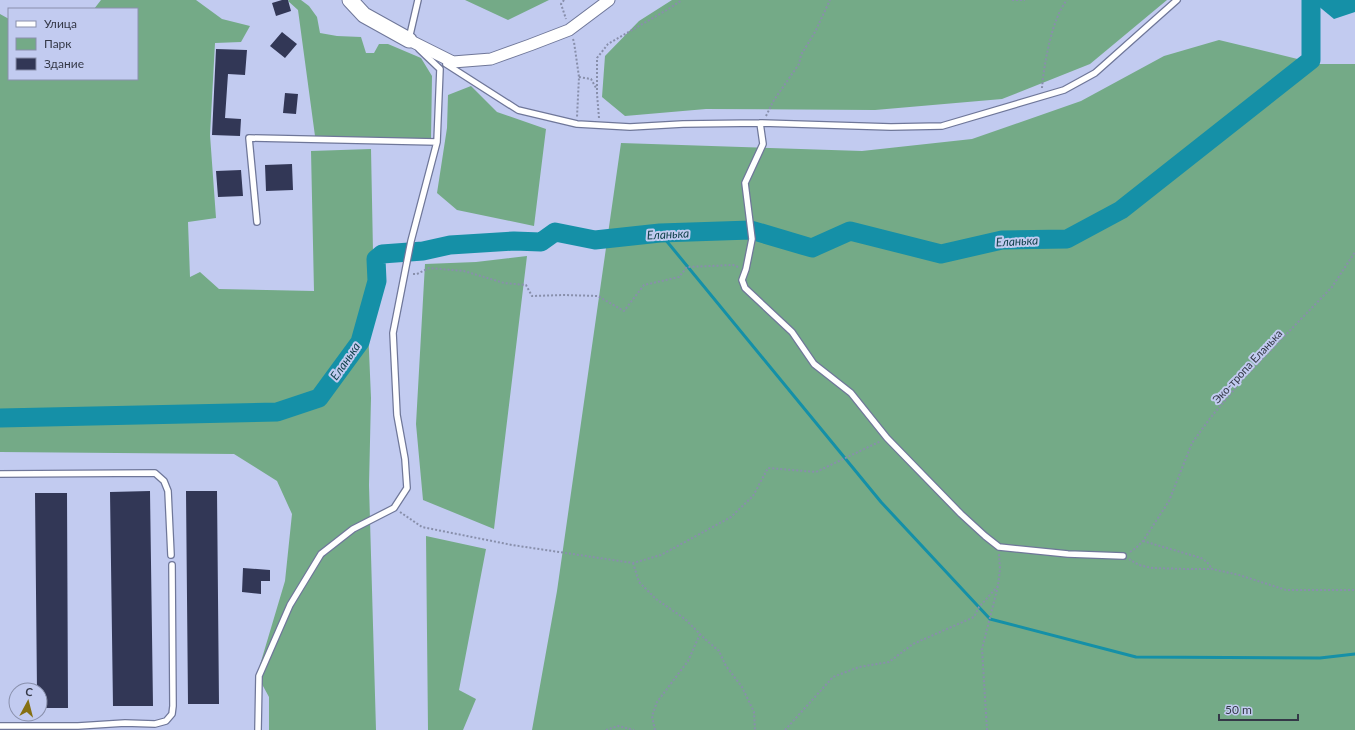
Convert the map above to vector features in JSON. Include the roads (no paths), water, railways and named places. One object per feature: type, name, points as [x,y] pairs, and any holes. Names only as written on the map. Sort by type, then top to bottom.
[{"type":"main road","points":[[350,0],[364,14],[409,40]]},
{"type":"street","points":[[409,40],[453,62],[491,59],[530,46],[569,30],[609,0]]},
{"type":"lane","points":[[409,40],[418,0]]},
{"type":"lane","points":[[409,40],[518,110],[577,124],[630,127],[683,124],[891,127],[942,126],[1064,90],[1095,72],[1177,0]]},
{"type":"lane","points":[[258,730],[259,676],[290,604],[321,554],[354,529],[394,508],[407,488],[406,459],[397,415],[393,334],[411,241],[437,142],[440,69],[409,40]]},
{"type":"lane","points":[[760,124],[763,144],[745,183],[752,239],[746,269],[742,280],[745,288],[792,332],[814,364],[851,393],[887,438],[961,514],[999,547],[1068,554],[1123,556]]},
{"type":"lane","points":[[257,222],[249,138],[437,142]]},
{"type":"lane","points":[[0,474],[155,473],[164,481],[168,491],[172,555]]},
{"type":"lane","points":[[0,726],[78,726],[125,723],[155,724],[166,721],[172,714],[172,565]]},
{"type":"lane","points":[[78,726],[90,730]]},
{"type":"waterway","name":"Еланька","points":[[0,418],[277,412],[319,398],[360,342],[377,281],[376,259],[382,254],[423,251],[450,245],[514,241],[541,242],[555,232],[595,240],[660,233],[751,230],[812,248],[850,231],[941,254],[1002,240],[1067,239],[1121,210],[1311,60],[1311,0]]},
{"type":"waterway","points":[[660,233],[881,502],[990,619],[1136,657],[1320,658],[1355,654]]}]
